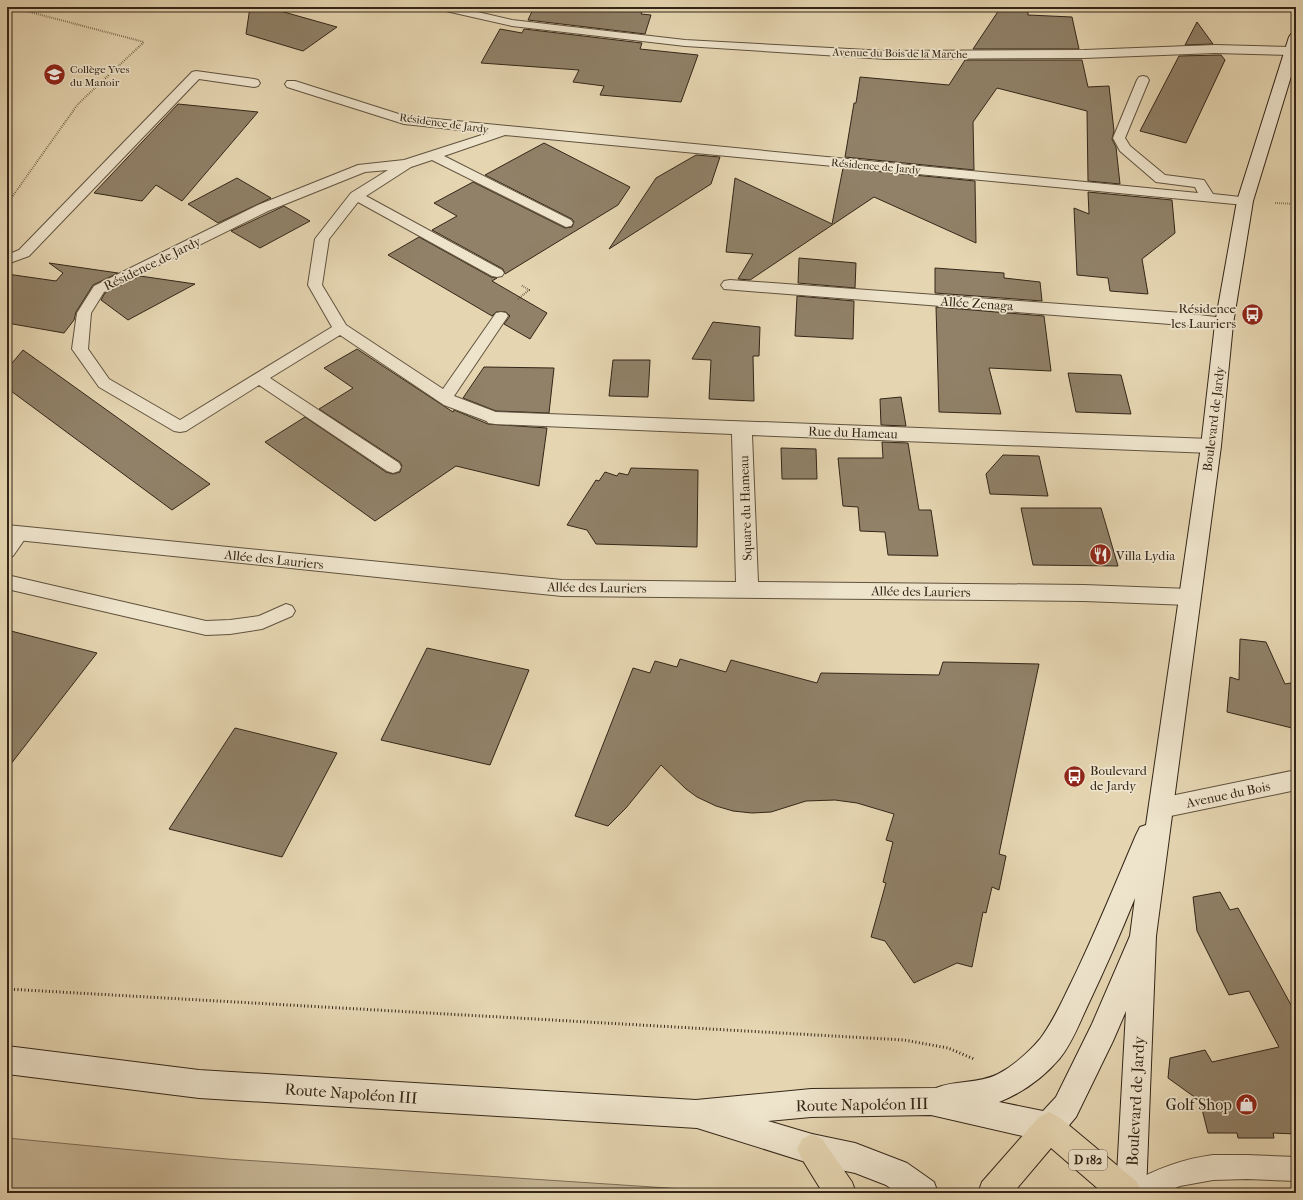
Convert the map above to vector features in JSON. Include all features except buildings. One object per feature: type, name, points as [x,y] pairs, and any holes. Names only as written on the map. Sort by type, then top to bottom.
[{"type":"main road","name":"Boulevard de Jardy","points":[[1131,1193],[1143,936],[1211,446],[1224,324],[1245,201],[1293,44]]},
{"type":"main road","name":"Allée Zenaga","points":[[730,285],[1183,319],[1224,324]]},
{"type":"main road","name":"Rue du Hameau","points":[[495,418],[1211,446]]},
{"type":"main road","name":"Square du Hameau","points":[[742,427],[747,589]]},
{"type":"main road","name":"Allée des Lauriers","points":[[14,533],[562,588],[1084,593],[1189,597]]},
{"type":"main road","name":"Avenue du Bois","points":[[1161,808],[1296,780]]},
{"type":"main road","name":"Boulevard de Jardy","points":[[931,1102],[982,1093],[1006,1085],[1030,1068],[1050,1048],[1064,1026],[1094,964],[1161,808]]},
{"type":"main road","name":"Boulevard de Jardy","points":[[993,1193],[1066,1108],[1103,1032],[1143,936]]},
{"type":"main road","name":"Route Napoléon III","points":[[7,1060],[199,1084],[696,1114],[811,1103],[931,1102],[1049,1127]]},
{"type":"main road","name":"Route Napoléon III","points":[[696,1114],[812,1149],[855,1158],[896,1174],[922,1193]]},
{"type":"main road","name":"Boulevard de Jardy","points":[[1049,1127],[1126,1193]]},
{"type":"main road","points":[[812,1149],[841,1193]]},
{"type":"lane","name":"Avenue du Bois de la Marche","points":[[441,7],[512,23],[685,43],[886,55],[1084,54],[1215,49],[1293,44]]},
{"type":"lane","points":[[7,260],[24,253],[196,75],[254,82]]},
{"type":"lane","points":[[1143,80],[1119,138],[1125,148],[1162,179],[1199,183],[1208,197]]},
{"type":"lane","name":"Résidence de Jardy","points":[[291,84],[404,120],[1245,201]]},
{"type":"lane","name":"Résidence de Jardy","points":[[340,328],[180,427],[104,383],[80,349],[84,313],[99,289],[263,208],[363,168],[406,164],[507,131]]},
{"type":"lane","points":[[433,155],[566,223]]},
{"type":"lane","name":"Résidence de Jardy","points":[[406,164],[356,196],[322,239],[316,285],[340,328],[445,397],[495,418]]},
{"type":"lane","points":[[356,196],[497,273]]},
{"type":"lane","points":[[445,397],[500,316]]},
{"type":"lane","points":[[259,378],[393,467]]},
{"type":"lane","points":[[7,552],[14,533]]},
{"type":"lane","points":[[7,582],[206,628],[230,627],[262,622],[286,611]]},
{"type":"lane","points":[[1138,1193],[1166,1178],[1200,1169],[1225,1167],[1296,1168]]},
{"type":"path","points":[[7,204],[78,104],[144,42],[11,7]]},
{"type":"path","points":[[7,989],[904,1040],[948,1048],[986,1063],[1006,1085]]},
{"type":"shaded area","points":[[7,1138],[227,1159],[744,1193],[7,1193]]},
{"type":"place","name":"Collège Yves du Manoir","points":[[54,75]]},
{"type":"place","name":"Résidence les Lauriers","points":[[1252,315]]},
{"type":"place","name":"Villa Lydia","points":[[1100,555]]},
{"type":"place","name":"Boulevard de Jardy","points":[[1075,777]]},
{"type":"place","name":"Golf Shop","points":[[1247,1104]]}]
